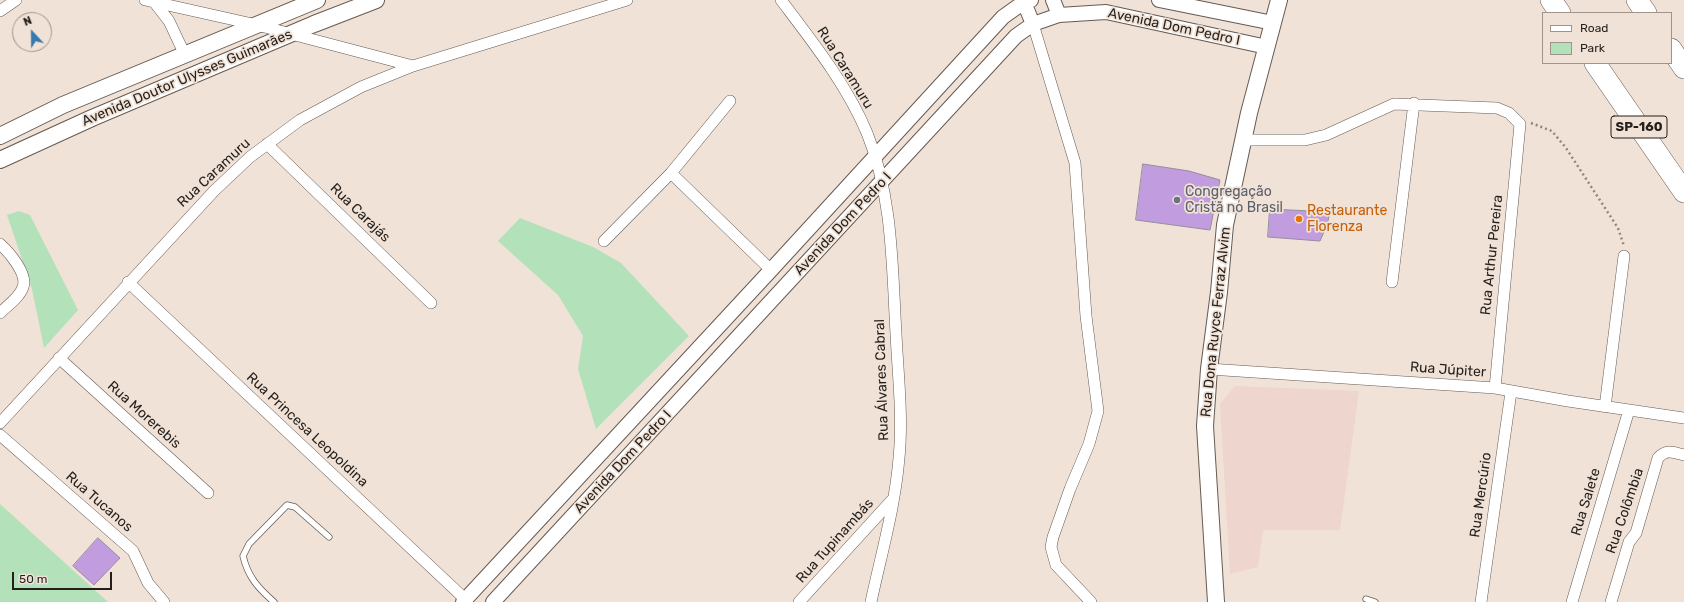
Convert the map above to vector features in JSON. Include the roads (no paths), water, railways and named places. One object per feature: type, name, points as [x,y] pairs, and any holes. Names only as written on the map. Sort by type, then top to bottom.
[{"type":"highway","points":[[1551,0],[1559,12]]},
{"type":"highway","points":[[1637,0],[1645,12]]},
{"type":"highway","points":[[1672,50],[1684,68]]},
{"type":"highway","name":"SP-160","points":[[1596,64],[1684,192]]},
{"type":"main road","name":"Avenida Doutor Ulysses Guimarães","points":[[0,136],[64,105],[317,0]]},
{"type":"main road","name":"Avenida Doutor Ulysses Guimarães","points":[[0,160],[92,118],[291,34],[376,0]]},
{"type":"main road","name":"Rua Dona Ruyce Ferraz Alvim","points":[[1216,602],[1205,426],[1208,369],[1219,292],[1226,225],[1249,112],[1279,0]]},
{"type":"main road","points":[[92,118],[98,110],[186,72],[189,64],[185,54]]},
{"type":"street","points":[[0,11],[16,0]]},
{"type":"street","name":"Rua Caramuru","points":[[1,419],[214,191],[250,157],[300,120],[361,87],[413,66],[627,0]]},
{"type":"street","name":"Rua Caramuru","points":[[781,0],[809,37],[841,85],[866,131],[876,156]]},
{"type":"street","points":[[1053,0],[1059,15]]},
{"type":"street","name":"Avenida Dom Pedro I","points":[[1159,0],[1273,24]]},
{"type":"street","points":[[150,1],[257,25],[413,66]]},
{"type":"street","points":[[150,1],[169,21],[185,54]]},
{"type":"street","points":[[1026,1],[1075,163],[1086,316],[1098,411],[1089,444],[1070,489],[1053,537],[1051,547],[1056,565],[1091,602]]},
{"type":"street","name":"Avenida Dom Pedro I","points":[[464,601],[1003,17],[1026,1]]},
{"type":"street","name":"Avenida Dom Pedro I","points":[[493,602],[1016,36],[1033,24],[1059,15],[1106,12],[1267,47]]},
{"type":"street","points":[[604,241],[671,173],[730,101]]},
{"type":"street","points":[[1244,140],[1305,140],[1326,135],[1394,104],[1414,103],[1392,282]]},
{"type":"street","name":"Rua Arthur Pereira","points":[[1414,103],[1497,108],[1509,113],[1520,124],[1494,388]]},
{"type":"street","name":"Rua Carajás","points":[[267,144],[431,303]]},
{"type":"street","name":"Rua Álvares Cabral","points":[[871,602],[899,458],[900,407],[890,230],[883,181],[876,156]]},
{"type":"street","points":[[671,173],[771,270]]},
{"type":"street","points":[[0,244],[15,259],[23,279],[24,286],[19,294],[0,313]]},
{"type":"street","points":[[1606,407],[1624,256]]},
{"type":"street","name":"Rua Princesa Leopoldina","points":[[128,282],[464,601]]},
{"type":"street","name":"Rua Morerebis","points":[[59,358],[208,493]]},
{"type":"street","name":"Rua Júpiter","points":[[1208,369],[1494,388],[1511,392],[1684,418]]},
{"type":"street","name":"Rua Mercúrio","points":[[1481,602],[1511,392]]},
{"type":"street","name":"Rua Salete","points":[[1572,602],[1629,410]]},
{"type":"street","name":"Rua Tucanos","points":[[0,435],[132,551],[148,584],[164,602]]},
{"type":"street","name":"Rua Colômbia","points":[[1611,602],[1629,542],[1636,533],[1658,458],[1663,453],[1670,451],[1684,455]]},
{"type":"street","name":"Rua Tupinambás","points":[[799,602],[892,500]]},
{"type":"street","points":[[551,507],[568,522]]},
{"type":"lane","points":[[274,602],[253,581],[246,570],[243,556],[249,544],[287,505],[296,507],[329,537]]},
{"type":"lane","points":[[1366,599],[1375,602]]},
{"type":"place","name":"Congregação Cristã no Brasil","points":[[1177,200]]},
{"type":"place","name":"Restaurante Florenza","points":[[1299,219]]}]
